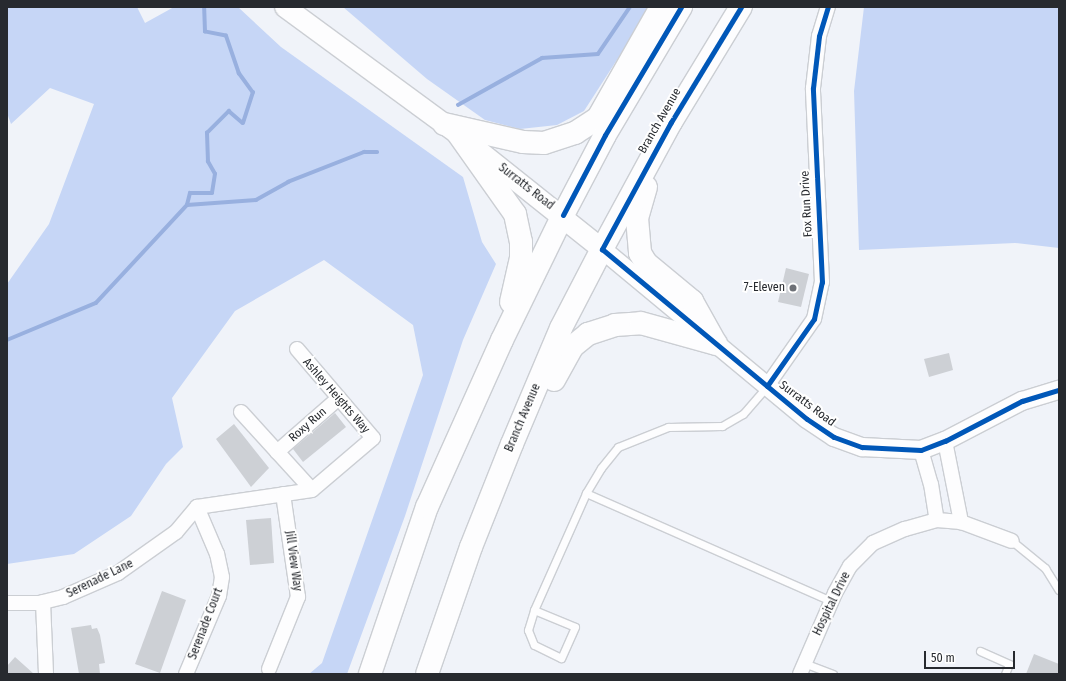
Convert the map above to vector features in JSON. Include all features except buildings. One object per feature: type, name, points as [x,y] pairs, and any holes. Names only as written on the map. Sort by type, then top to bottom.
[{"type":"highway","points":[[452,129],[522,142],[544,143],[575,133],[598,118],[661,7]]},
{"type":"highway","points":[[370,674],[427,507],[502,340],[605,135],[681,7]]},
{"type":"highway","name":"Branch Avenue","points":[[427,674],[471,547],[512,444],[561,328],[671,122],[741,7]]},
{"type":"highway","points":[[671,122],[640,204],[637,244],[646,263],[692,301],[716,344]]},
{"type":"highway","points":[[452,129],[510,206],[518,227],[521,258],[502,340]]},
{"type":"highway","points":[[512,444],[529,435],[564,357],[588,334],[616,324],[641,323],[716,344]]},
{"type":"main road","name":"Surratts Road","points":[[285,7],[452,129],[564,215],[602,249]]},
{"type":"street","name":"Fox Run Drive","points":[[767,386],[808,330],[814,319],[820,289],[813,88],[819,36],[828,7]]},
{"type":"street","name":"Surratts Road","points":[[602,249],[806,419],[834,437],[873,449],[921,450],[945,441],[1022,401],[1059,390]]},
{"type":"street","name":"Ashley Heights Way","points":[[297,349],[373,438],[312,490]]},
{"type":"street","name":"Roxy Run","points":[[277,452],[339,398]]},
{"type":"street","points":[[241,412],[312,490]]},
{"type":"street","points":[[945,441],[961,522]]},
{"type":"street","points":[[921,450],[931,484],[937,520]]},
{"type":"street","points":[[197,507],[312,490]]},
{"type":"street","name":"Jill View Way","points":[[269,669],[298,597],[284,494]]},
{"type":"street","name":"Serenade Lane","points":[[7,603],[43,602],[63,597],[118,573],[176,532],[197,507]]},
{"type":"street","name":"Serenade Court","points":[[186,674],[219,596],[222,577],[217,554],[197,507]]},
{"type":"street","name":"Hospital Drive","points":[[802,669],[831,601],[850,566],[873,543],[904,529],[937,520],[961,522],[1012,541]]},
{"type":"street","points":[[43,602],[46,674]]},
{"type":"lane","points":[[534,610],[575,627],[561,658],[534,646],[528,630],[534,610],[586,493],[606,461],[625,442],[668,426],[722,426],[743,414],[767,386]]},
{"type":"lane","points":[[586,493],[831,601]]},
{"type":"lane","points":[[1012,541],[1045,568],[1059,590]]},
{"type":"lane","points":[[980,651],[1009,664],[1005,674]]},
{"type":"lane","points":[[802,669],[833,674]]},
{"type":"shaded area","points":[[7,7],[137,7],[145,23],[174,7],[238,7],[281,47],[463,177],[482,242],[496,264],[463,340],[405,516],[347,674],[309,674],[322,663],[423,375],[413,325],[324,260],[235,311],[172,398],[183,447],[166,464],[131,516],[74,554],[7,564],[7,284],[49,224],[94,104],[50,88],[11,124],[7,113]]},
{"type":"shaded area","points":[[343,7],[651,7],[584,111],[557,125],[520,129],[485,120],[427,79]]},
{"type":"shaded area","points":[[864,7],[1059,7],[1059,248],[1015,243],[859,250],[854,91]]},
{"type":"waterway","points":[[187,205],[190,193],[212,193],[215,174],[208,162],[207,133],[229,111],[243,123],[253,93],[239,74],[226,36],[205,32],[204,7]]},
{"type":"waterway","points":[[458,105],[542,58],[598,54],[630,7]]},
{"type":"waterway","points":[[7,340],[96,303],[187,205],[256,200],[288,182],[364,152],[377,152]]},
{"type":"cycle path","points":[[563,215],[605,135],[681,7]]},
{"type":"cycle path","points":[[741,7],[671,122],[602,249],[807,419],[834,437],[862,447],[921,450],[945,441],[1022,401],[1059,390]]},
{"type":"cycle path","points":[[767,386],[814,319],[822,282],[813,88],[819,36],[828,7]]},
{"type":"place","name":"7-Eleven","points":[[793,288]]}]
